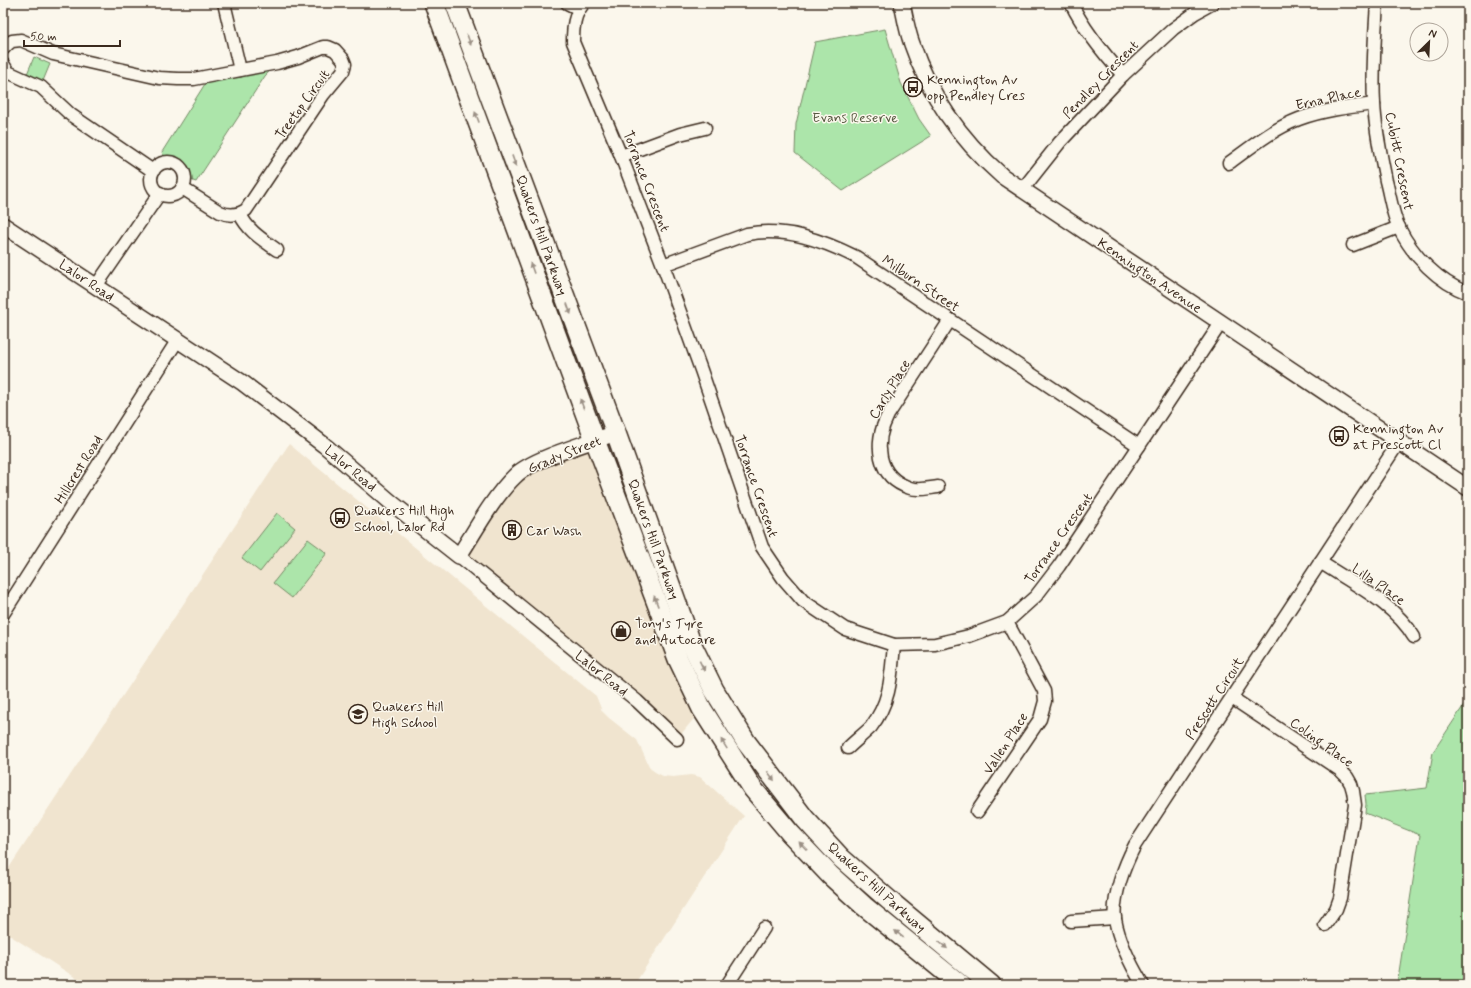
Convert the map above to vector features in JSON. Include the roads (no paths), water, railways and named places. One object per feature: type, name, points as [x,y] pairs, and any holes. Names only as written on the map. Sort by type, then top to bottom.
[{"type":"main road","name":"Quakers Hill Parkway","points":[[434,3],[595,440],[678,659],[702,709],[753,789],[790,833],[830,875],[864,906],[961,985]]},
{"type":"main road","name":"Quakers Hill Parkway","points":[[455,3],[616,433],[691,643],[714,690],[746,742],[805,819],[841,858],[991,985]]},
{"type":"street","points":[[224,3],[240,70]]},
{"type":"street","points":[[567,3],[581,6]]},
{"type":"street","name":"Kennington Avenue","points":[[902,3],[911,43],[923,73],[949,118],[964,139],[1002,176],[1468,488]]},
{"type":"street","points":[[1071,3],[1082,25],[1104,54],[1123,75]]},
{"type":"street","name":"Pendley Crescent","points":[[1022,190],[1060,142],[1123,75],[1173,29],[1213,3]]},
{"type":"street","name":"Cubitt Crescent","points":[[1377,3],[1374,104],[1384,171],[1399,227],[1414,252],[1431,270],[1447,282],[1468,293]]},
{"type":"street","name":"Torrance Crescent","points":[[581,6],[574,25],[573,42],[621,156],[663,265],[762,547],[783,578],[803,601],[845,629],[894,644],[935,644],[969,636],[1007,622],[1036,596],[1059,566],[1221,323]]},
{"type":"street","name":"Treetop Circuit","points":[[3,49],[12,41],[21,40],[53,54],[159,78],[178,79],[194,79],[277,63],[298,57],[323,47],[335,50],[343,58],[345,64],[343,71],[323,95],[249,207],[240,214]]},
{"type":"street","points":[[3,65],[8,72],[41,87],[71,115],[153,171]]},
{"type":"street","name":"Erna Place","points":[[1229,163],[1267,136],[1298,119],[1336,109],[1374,104]]},
{"type":"street","points":[[621,156],[680,134],[705,128]]},
{"type":"street","points":[[166,162],[177,164],[184,172],[185,178],[182,188],[179,192],[170,196],[160,193],[156,190],[152,181],[153,171],[156,167],[166,162]]},
{"type":"street","points":[[182,188],[226,215],[240,214],[244,224],[250,231],[277,250]]},
{"type":"street","points":[[96,286],[160,193]]},
{"type":"street","name":"Lalor Road","points":[[3,225],[177,341],[243,383],[283,413],[637,701],[677,739]]},
{"type":"street","points":[[1353,245],[1399,227]]},
{"type":"street","name":"Milburn Street","points":[[663,265],[747,234],[761,232],[792,233],[836,248],[856,258],[1139,446]]},
{"type":"street","name":"Carly Place","points":[[938,487],[919,489],[910,488],[895,479],[882,464],[879,443],[883,424],[888,415],[950,320]]},
{"type":"street","name":"Hillcrest Road","points":[[3,614],[177,341]]},
{"type":"street","name":"Grady Street","points":[[459,556],[498,496],[515,475],[531,465],[616,433]]},
{"type":"street","name":"Prescott Circuit","points":[[1143,985],[1128,959],[1115,918],[1116,900],[1128,858],[1135,845],[1399,442]]},
{"type":"street","name":"Lilla Place","points":[[1320,562],[1384,604],[1400,617],[1414,637]]},
{"type":"street","name":"Vallen Place","points":[[977,812],[1040,719],[1045,701],[1044,691],[1007,622]]},
{"type":"street","points":[[848,748],[870,727],[884,707],[889,688],[894,644]]},
{"type":"street","name":"Coling Place","points":[[1232,698],[1340,770],[1351,784],[1355,798],[1355,810],[1340,898],[1336,909],[1325,925]]},
{"type":"street","points":[[1072,921],[1115,918]]},
{"type":"street","points":[[727,985],[764,928]]},
{"type":"place","name":"Kennington Av opp Pendley Cres","points":[[913,87]]},
{"type":"place","name":"Kennington Av at Prescott Cl","points":[[1339,436]]},
{"type":"place","name":"Quakers Hill High School, Lalor Rd","points":[[340,518]]},
{"type":"place","name":"Car Wash","points":[[512,530]]},
{"type":"place","name":"Tony's Tyre and Autocare","points":[[621,631]]},
{"type":"place","name":"Quakers Hill High School","points":[[358,714]]},
{"type":"park label","name":"Evans Reserve","points":[[855,117]]}]
